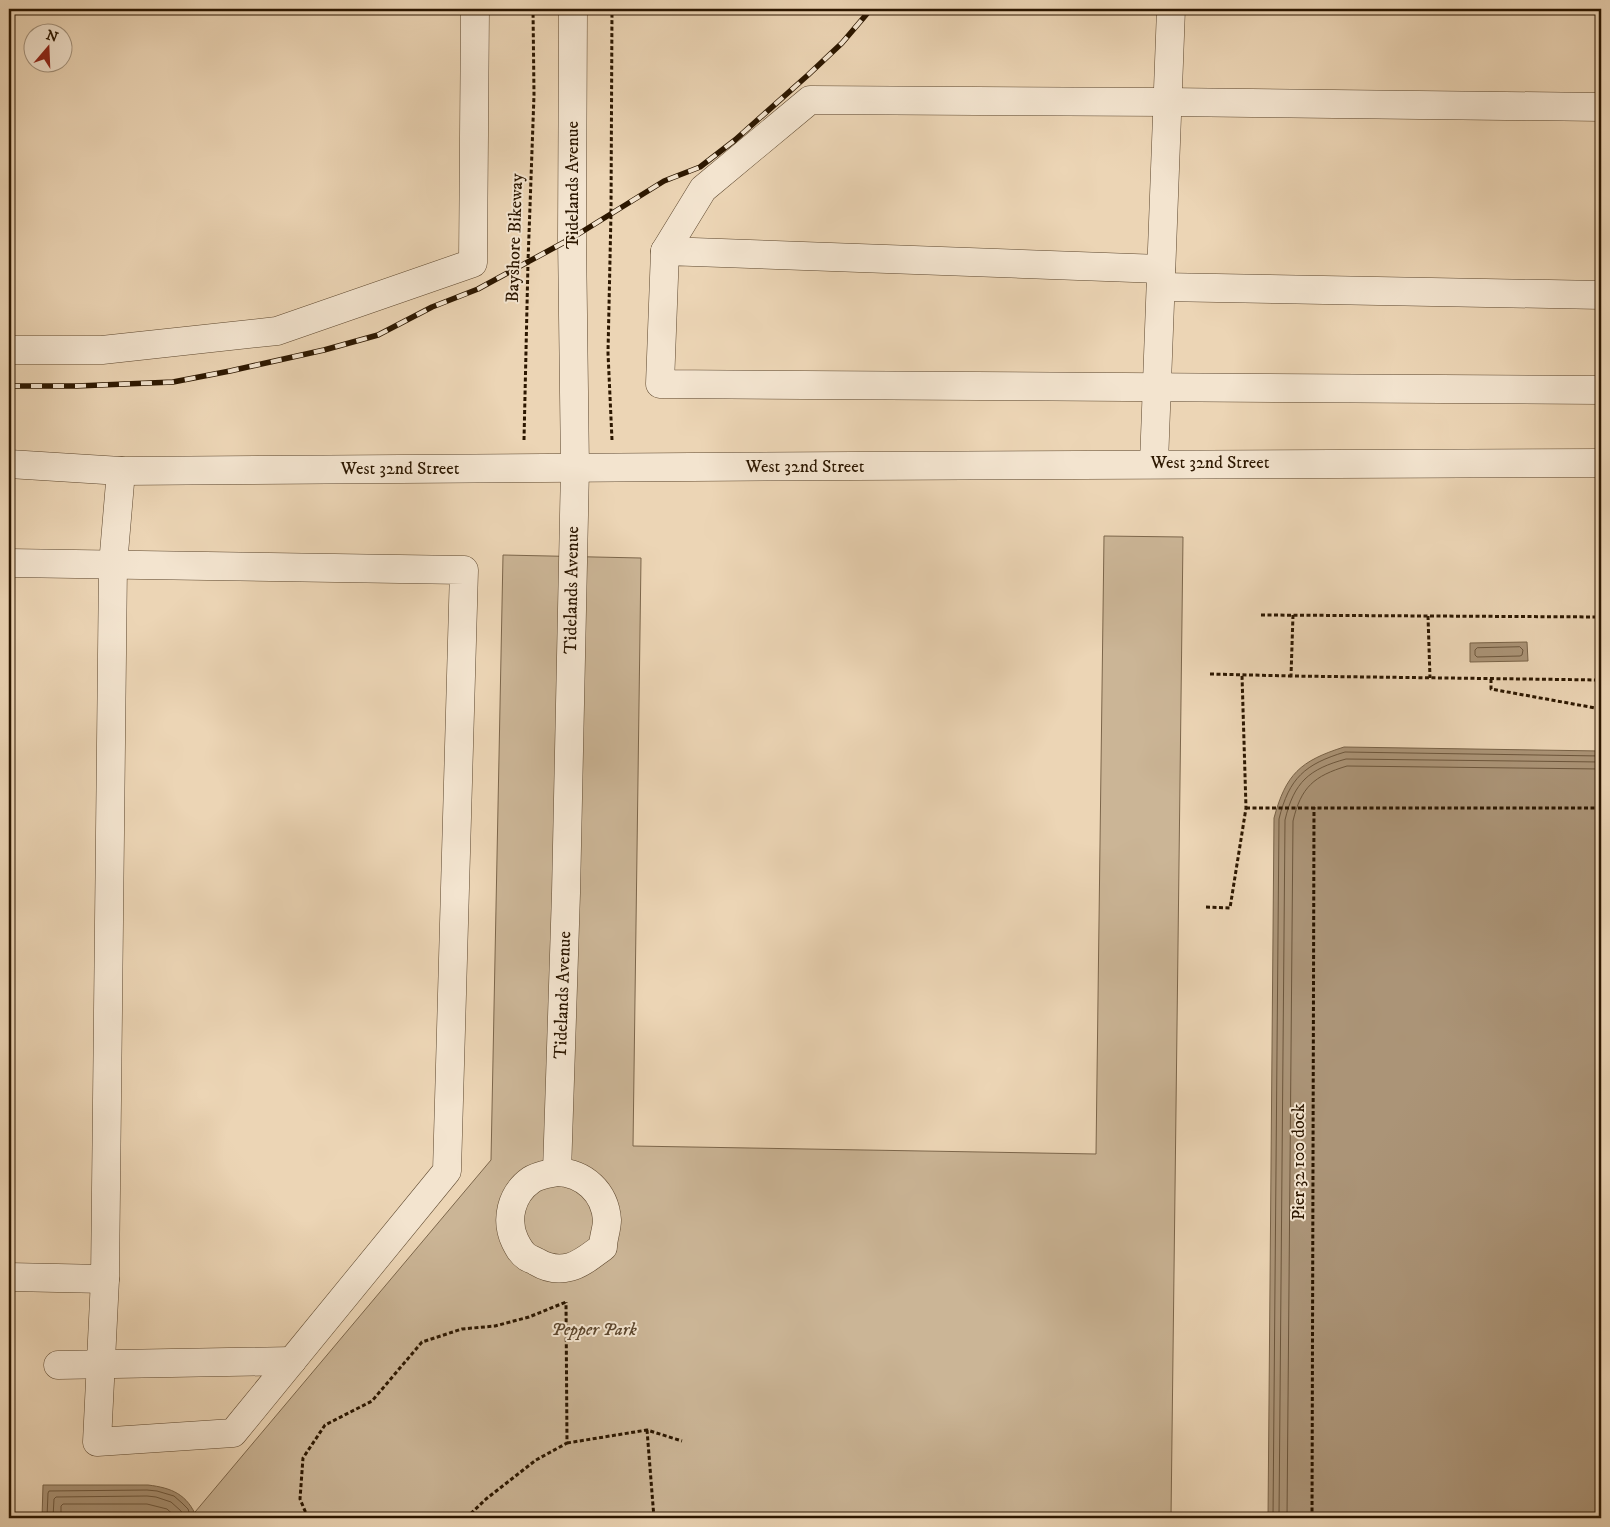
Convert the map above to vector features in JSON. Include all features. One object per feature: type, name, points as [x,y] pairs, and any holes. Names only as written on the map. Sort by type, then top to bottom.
[{"type":"street","points":[[9,350],[102,350],[277,331],[473,263],[475,9]]},
{"type":"street","name":"Tidelands Avenue","points":[[556,1172],[566,893],[574,468],[572,248],[573,9]]},
{"type":"street","points":[[1154,463],[1171,9]]},
{"type":"street","points":[[1601,107],[810,100],[703,190],[664,251],[660,384],[1601,390]]},
{"type":"street","points":[[664,251],[1161,278],[1601,295]]},
{"type":"street","name":"West 32nd Street","points":[[9,464],[120,471],[900,467],[1154,463],[1601,463]]},
{"type":"street","points":[[9,563],[113,565],[464,570],[447,1171],[233,1432],[97,1442],[105,1279],[113,565],[120,471]]},
{"type":"street","points":[[9,1277],[105,1279]]},
{"type":"street","points":[[58,1365],[292,1361]]},
{"type":"path","name":"Bayshore Bikeway","points":[[523,469],[534,95],[533,9]]},
{"type":"path","points":[[612,9],[608,353],[613,468]]},
{"type":"path","points":[[1261,615],[1601,617]]},
{"type":"path","points":[[1291,676],[1293,615]]},
{"type":"path","points":[[1428,616],[1430,678]]},
{"type":"path","points":[[1210,674],[1601,680]]},
{"type":"path","points":[[1206,907],[1230,908],[1246,808],[1242,675]]},
{"type":"path","points":[[1491,679],[1491,689],[1601,709]]},
{"type":"path","name":"Pier 32 100 dock","points":[[1312,1518],[1314,807]]},
{"type":"path","points":[[1246,808],[1601,808]]},
{"type":"path","points":[[308,1518],[300,1499],[303,1458],[326,1425],[372,1401],[422,1342],[462,1329],[495,1326],[529,1317],[566,1302],[567,1443]]},
{"type":"path","points":[[647,1430],[654,1518]]},
{"type":"path","points":[[466,1518],[486,1499],[536,1460],[567,1443],[647,1430],[682,1441]]},
{"type":"green space","name":"Pepper Park","points":[[1104,536],[1183,537],[1171,1518],[190,1518],[491,1160],[503,555],[641,558],[633,1146],[1096,1154]]},
{"type":"water","points":[[1527,642],[1528,661],[1470,662],[1470,643]]},
{"type":"water","points":[[1344,747],[1601,751],[1601,1518],[1268,1518],[1274,818],[1284,790],[1297,771],[1316,758]]},
{"type":"water","points":[[43,1485],[157,1486],[171,1490],[183,1498],[197,1518],[42,1518]]},
{"type":"railway","points":[[9,386],[77,386],[173,382],[324,350],[378,335],[432,307],[478,289],[572,238],[664,181],[700,167],[735,140],[808,75],[842,43],[871,9]]}]
